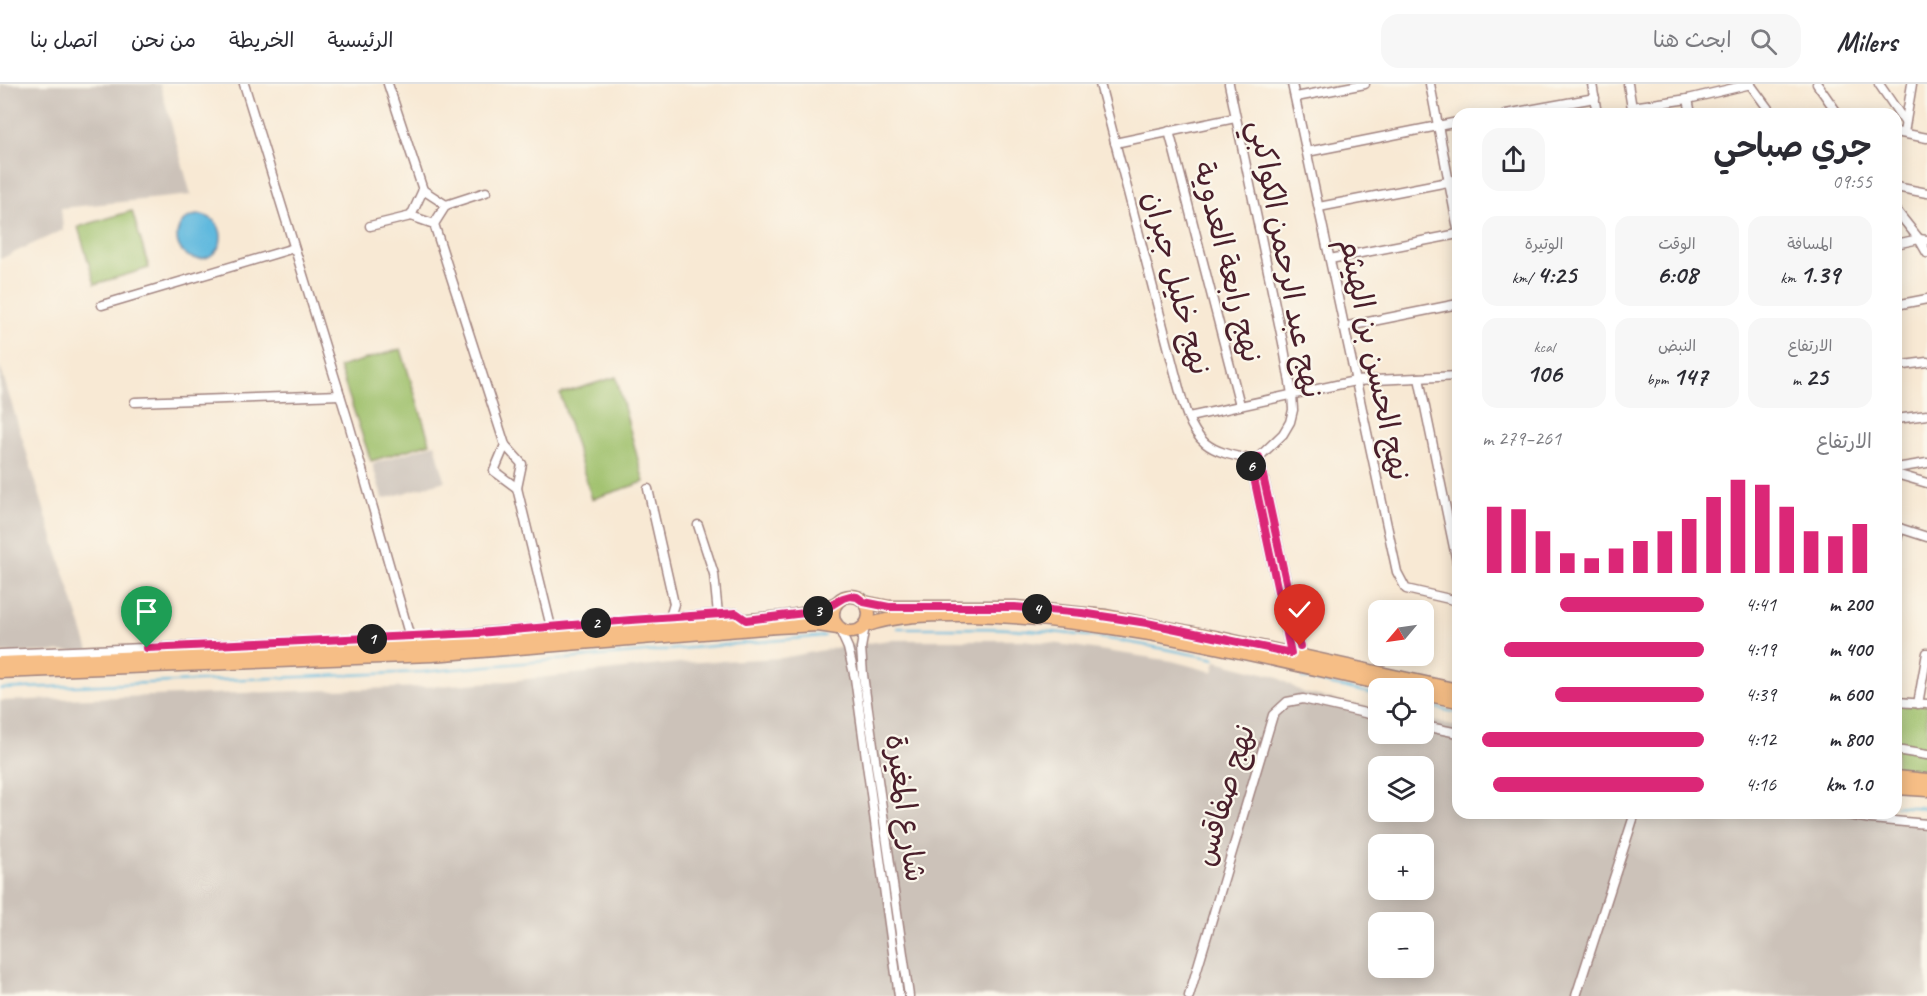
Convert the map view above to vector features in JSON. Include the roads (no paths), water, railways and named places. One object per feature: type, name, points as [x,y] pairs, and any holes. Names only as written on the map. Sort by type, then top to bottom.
[{"type":"main road","points":[[0,663],[308,650],[411,641],[459,644],[799,615],[819,611],[850,596],[857,597],[864,602],[889,607],[1015,607],[1082,613],[1147,623],[1452,689]]},
{"type":"main road","points":[[864,602],[869,614],[865,626]]},
{"type":"main road","points":[[837,603],[832,616],[839,628]]},
{"type":"main road","points":[[0,672],[432,655],[818,625],[839,628],[852,633],[865,626],[892,618],[984,616],[1050,620],[1185,641],[1368,681]]},
{"type":"main road","points":[[1434,696],[1452,700]]},
{"type":"main road","points":[[1902,778],[1927,780]]},
{"type":"main road","points":[[1902,788],[1927,790]]},
{"type":"street","points":[[244,84],[340,395],[411,641]]},
{"type":"street","points":[[388,84],[423,190],[446,205]]},
{"type":"street","name":"نهج خليل جبران","points":[[1100,84],[1175,373],[1189,417],[1196,433],[1205,443],[1217,450],[1254,458]]},
{"type":"street","name":"نهج عبد الرحمن الكواكبي","points":[[1229,84],[1293,394],[1293,410],[1290,422],[1283,434],[1254,458]]},
{"type":"street","name":"نهج الحسن بن الهيثم","points":[[1292,84],[1397,572],[1406,589],[1452,600]]},
{"type":"street","points":[[1296,97],[1365,84]]},
{"type":"street","points":[[1430,84],[1438,126],[1452,176]]},
{"type":"street","points":[[1592,84],[1596,108]]},
{"type":"street","points":[[1628,84],[1632,108]]},
{"type":"street","points":[[1646,108],[1751,84],[1768,108]]},
{"type":"street","points":[[1817,84],[1834,108]]},
{"type":"street","points":[[1880,84],[1896,108]]},
{"type":"street","points":[[1902,129],[1912,84]]},
{"type":"street","points":[[1539,108],[1595,98]]},
{"type":"street","points":[[1688,99],[1690,108]]},
{"type":"street","points":[[1902,117],[1905,122]]},
{"type":"street","points":[[1115,143],[1235,118]]},
{"type":"street","points":[[1307,152],[1452,123]]},
{"type":"street","name":"نهج رابعة العدوية","points":[[1170,131],[1240,405]]},
{"type":"street","points":[[1902,133],[1927,138]]},
{"type":"street","points":[[1319,207],[1452,180]]},
{"type":"street","points":[[1902,188],[1927,193]]},
{"type":"street","points":[[411,216],[423,190]]},
{"type":"street","points":[[434,224],[446,205],[486,192]]},
{"type":"street","points":[[370,226],[411,216],[434,224]]},
{"type":"street","points":[[1902,216],[1923,239],[1927,253]]},
{"type":"street","points":[[434,224],[505,445],[522,464],[517,488],[551,627]]},
{"type":"street","points":[[1329,259],[1452,233]]},
{"type":"street","points":[[1902,243],[1923,239]]},
{"type":"street","points":[[102,305],[294,248]]},
{"type":"street","points":[[1902,303],[1927,299]]},
{"type":"street","points":[[1343,327],[1452,305]]},
{"type":"street","points":[[1902,365],[1927,362]]},
{"type":"street","points":[[1189,417],[1355,381],[1452,376]]},
{"type":"street","points":[[1419,378],[1452,538]]},
{"type":"street","points":[[135,402],[340,395]]},
{"type":"street","points":[[1902,418],[1927,415]]},
{"type":"street","points":[[505,445],[494,471],[517,488]]},
{"type":"street","points":[[1254,458],[1297,654]]},
{"type":"street","points":[[1902,467],[1927,463]]},
{"type":"street","points":[[1902,476],[1927,483]]},
{"type":"street","points":[[648,489],[674,604],[670,617]]},
{"type":"street","points":[[698,525],[714,574],[718,614]]},
{"type":"street","points":[[1902,529],[1927,537]]},
{"type":"street","points":[[0,654],[411,641],[551,627],[736,613],[746,620]]},
{"type":"street","name":"شارع المغيرة","points":[[865,626],[861,665],[909,996]]},
{"type":"street","name":"شارع المغيرة","points":[[839,628],[848,648],[855,678],[899,996]]},
{"type":"street","points":[[1902,702],[1923,704],[1927,653]]},
{"type":"street","name":"نهج صفاقس","points":[[1189,996],[1273,715],[1287,702],[1303,699],[1368,714]]},
{"type":"street","points":[[1434,728],[1452,732]]},
{"type":"street","points":[[1902,751],[1927,754]]},
{"type":"street","points":[[1576,996],[1633,819]]},
{"type":"street","points":[[1871,819],[1927,824]]},
{"type":"water","points":[[199,215],[214,222],[221,237],[214,252],[199,259],[184,252],[177,237],[184,222]]},
{"type":"waterway","points":[[897,628],[1033,630],[1114,640],[1215,659]]},
{"type":"waterway","points":[[0,689],[422,672],[825,636]]},
{"type":"waterway","points":[[1302,678],[1368,693]]},
{"type":"waterway","points":[[1434,707],[1452,712]]},
{"type":"waterway","points":[[1902,806],[1927,808]]}]
